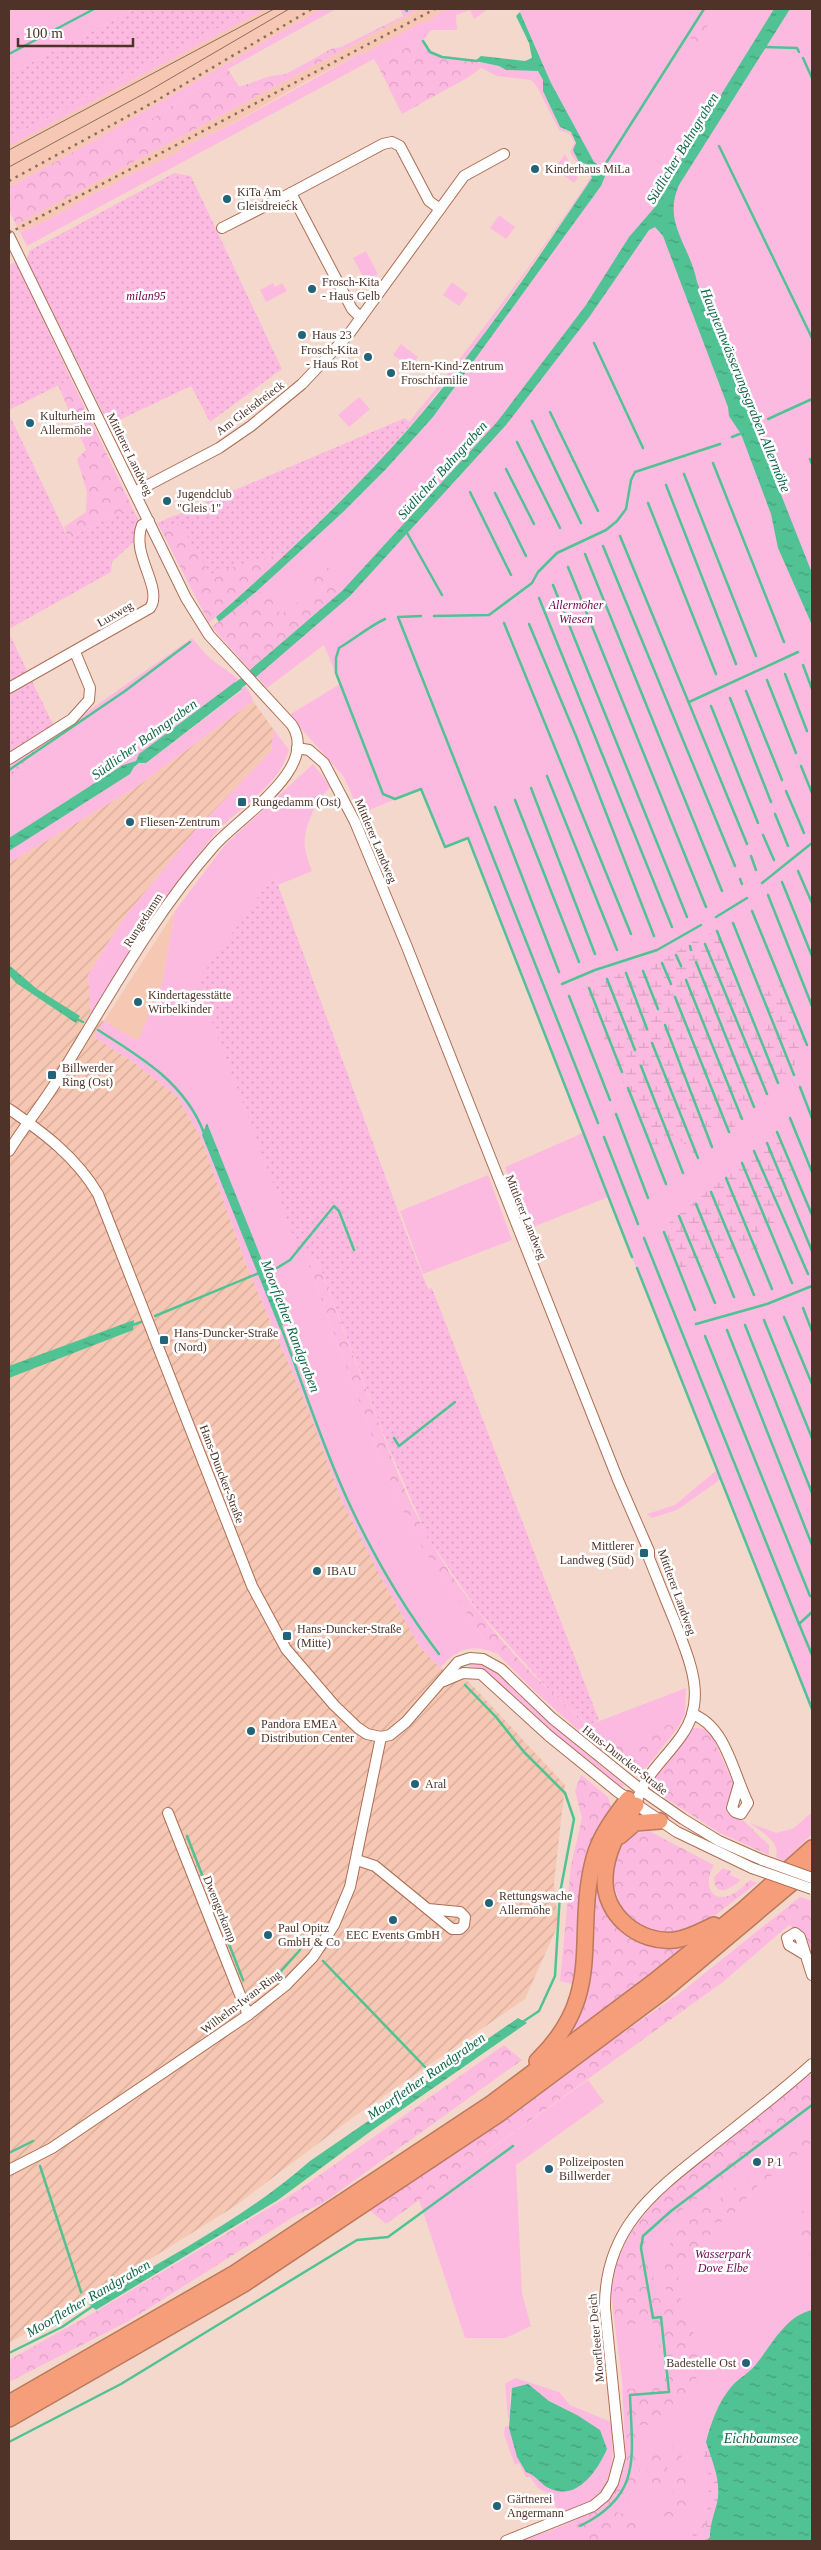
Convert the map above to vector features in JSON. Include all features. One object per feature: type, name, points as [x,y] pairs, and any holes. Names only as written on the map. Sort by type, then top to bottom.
[{"type":"highway","points":[[632,1802],[606,1864],[606,1892],[614,1911],[634,1931],[652,1939],[677,1940],[699,1932],[744,1909]]},
{"type":"highway","points":[[492,2103],[544,2055],[562,2032],[576,2005],[586,1964],[590,1883],[595,1857],[608,1828],[632,1802]]},
{"type":"highway","points":[[617,1839],[635,1824],[660,1821]]},
{"type":"highway","points":[[9,2403],[236,2273],[492,2103],[652,1983],[744,1909],[812,1848]]},
{"type":"highway","points":[[9,2419],[244,2284],[499,2114],[661,1993],[812,1866]]},
{"type":"street","points":[[222,228],[383,144],[392,142],[400,146],[429,201],[440,209]]},
{"type":"street","name":"Am Gleisdreieck","points":[[135,492],[208,455],[251,426],[302,384],[338,346],[361,318],[464,176],[504,154]]},
{"type":"street","points":[[291,193],[352,309],[361,318]]},
{"type":"street","name":"Mittlerer Landweg","points":[[9,236],[149,522],[202,625],[240,670],[285,716],[295,732],[297,748],[309,750],[335,780],[355,822],[401,931],[582,1389],[649,1551],[649,1558],[692,1667],[696,1688],[692,1714],[681,1737],[640,1789]]},
{"type":"street","name":"Luxweg","points":[[9,688],[150,608],[155,596],[138,541],[142,525],[149,522]]},
{"type":"street","points":[[9,759],[72,719],[89,700],[90,688],[75,652]]},
{"type":"street","name":"Rungedamm","points":[[9,1151],[29,1123],[177,891],[219,840],[286,777],[294,761],[297,748]]},
{"type":"street","name":"Hans-Duncker-Straße","points":[[9,1109],[72,1159],[98,1194],[252,1586],[286,1649],[314,1682],[358,1728],[367,1734],[381,1738],[399,1729],[444,1680],[453,1666],[464,1659],[476,1658],[490,1662],[557,1723],[640,1789],[683,1819],[719,1841],[762,1860],[812,1878]]},
{"type":"street","name":"Hans-Duncker-Straße","points":[[444,1680],[469,1672],[486,1678],[549,1736],[632,1802],[660,1821],[695,1842],[752,1868],[812,1890]]},
{"type":"street","points":[[692,1714],[708,1722],[717,1732],[738,1784]]},
{"type":"street","name":"Wilhelm-Iwan-Ring","points":[[9,2170],[52,2148],[248,2014],[286,1985],[323,1944],[344,1906],[357,1860],[381,1738]]},
{"type":"street","points":[[632,1802],[640,1789]]},
{"type":"street","name":"Dwengerkamp","points":[[168,1813],[248,2014]]},
{"type":"street","points":[[357,1860],[375,1866],[428,1909]]},
{"type":"street","points":[[804,1954],[812,1975]]},
{"type":"street","name":"Moorfleeter Deich","points":[[506,2541],[593,2506],[605,2496],[613,2483],[620,2457],[604,2286],[612,2261],[630,2222],[656,2190],[812,2064]]},
{"type":"shaded area","points":[[266,9],[321,9],[95,140],[9,187],[9,146]]},
{"type":"shaded area","points":[[420,9],[447,9],[426,22],[420,23],[365,53],[359,54],[307,81],[233,123],[181,148],[177,153],[125,177],[48,220],[19,232],[16,225]]},
{"type":"shaded area","points":[[253,701],[274,730],[271,751],[193,833],[124,918],[88,975],[91,1015],[104,1021],[94,1037],[132,1061],[177,1096],[202,1140],[246,1264],[309,1411],[341,1499],[383,1581],[420,1647],[440,1668],[469,1682],[565,1785],[554,1883],[558,1925],[525,1999],[352,2118],[235,2206],[91,2296],[9,2343],[9,863],[135,788]]},
{"type":"shaded area","points":[[175,911],[162,984],[138,1041],[104,1021]]},
{"type":"green space","points":[[9,9],[135,9],[9,74]]},
{"type":"green space","points":[[135,9],[255,9],[9,138],[9,74]]},
{"type":"green space","points":[[255,9],[266,9],[9,146],[9,138]]},
{"type":"green space","points":[[321,9],[336,9],[228,69],[112,145],[95,140]]},
{"type":"green space","points":[[400,9],[420,9],[16,225],[9,210],[9,187],[95,140],[112,145],[228,69],[239,87],[271,76],[286,74],[331,49],[341,47],[403,16]]},
{"type":"green space","points":[[447,9],[488,9],[474,19],[470,10],[456,15],[457,30],[431,30],[423,41],[415,42],[378,66],[374,59],[27,246],[20,232],[48,220],[125,177],[177,153],[181,148],[234,123],[359,54],[365,53],[420,23],[426,22]]},
{"type":"green space","name":"Allermöher Wiesen","points":[[519,9],[812,9],[812,1709],[721,1479],[677,1510],[652,1518],[647,1514],[675,1505],[717,1470],[608,1197],[528,1229],[505,1167],[583,1133],[468,839],[445,847],[420,789],[360,814],[344,777],[289,715],[340,684],[324,645],[267,688],[212,627],[257,591],[386,469],[433,417],[601,186],[606,174],[605,170],[594,162],[551,83]]},
{"type":"green space","points":[[701,9],[718,9],[698,42],[692,40],[689,34]]},
{"type":"green space","points":[[423,41],[440,55],[453,59],[475,61],[469,77],[402,114],[378,66],[415,42]]},
{"type":"green space","points":[[475,61],[499,66],[506,70],[538,71],[543,80],[543,91],[560,127],[571,133],[583,162],[593,177],[479,341],[412,424],[409,422],[503,302],[591,177],[586,167],[578,165],[570,152],[574,143],[570,134],[559,130],[536,85],[531,80],[497,76],[481,68],[469,77]]},
{"type":"green space","points":[[565,154],[578,178],[574,183],[555,169]]},
{"type":"green space","name":"milan95","points":[[174,173],[191,176],[282,369],[210,422],[191,386],[109,425],[27,261],[29,251]]},
{"type":"green space","points":[[499,215],[515,227],[506,239],[490,228]]},
{"type":"green space","points":[[366,251],[378,274],[365,280],[353,258]]},
{"type":"green space","points":[[16,262],[71,379],[9,410],[9,265]]},
{"type":"green space","points":[[452,282],[468,294],[459,306],[443,295]]},
{"type":"green space","points":[[273,283],[275,287],[282,283],[287,291],[266,302],[260,290]]},
{"type":"green space","points":[[401,344],[418,357],[411,367],[393,355]]},
{"type":"green space","points":[[71,379],[132,507],[80,532],[69,540],[64,527],[86,512],[87,492],[77,459],[86,450],[58,385]]},
{"type":"green space","points":[[359,397],[370,409],[349,427],[338,415]]},
{"type":"green space","points":[[9,414],[69,540],[80,532],[132,507],[144,532],[112,562],[111,572],[9,629]]},
{"type":"green space","points":[[405,418],[412,424],[376,465],[288,553],[263,558],[210,574],[179,523],[161,530],[157,523]]},
{"type":"green space","points":[[179,523],[263,558],[288,553],[209,623],[161,530]]},
{"type":"green space","points":[[326,567],[337,571],[342,591],[250,670],[212,627],[257,591],[269,594],[281,615],[295,602],[307,606],[314,599],[310,582]]},
{"type":"green space","points":[[9,633],[57,733],[21,771],[9,779]]},
{"type":"green space","points":[[192,638],[203,652],[230,672],[247,688],[253,701],[135,788],[9,863],[9,851],[130,774],[136,765],[146,763],[242,690],[235,682],[136,761],[94,784],[9,838],[9,779],[21,771],[57,733]]},
{"type":"green space","points":[[274,730],[289,750],[284,763],[267,786],[214,835],[180,878],[91,1015],[88,975],[124,918],[193,833],[271,751]]},
{"type":"green space","points":[[313,764],[331,787],[322,796],[314,809],[305,836],[305,849],[312,871],[278,885],[272,878],[252,907],[298,1249],[318,1262],[312,1262],[309,1266],[377,1449],[413,1533],[487,1643],[498,1654],[481,1649],[466,1649],[446,1661],[440,1668],[420,1647],[383,1581],[341,1499],[309,1411],[246,1264],[202,1140],[177,1096],[132,1061],[94,1037],[104,1021],[138,1041],[162,984],[175,911],[224,846]]},
{"type":"green space","points":[[272,878],[278,885],[408,1238],[428,1289],[432,1288],[599,1720],[589,1725],[549,1690],[478,1611],[428,1538],[390,1451],[318,1262],[298,1249],[197,982]]},
{"type":"green space","points":[[717,931],[760,1038],[772,1019],[751,968],[776,1001],[780,981],[807,1045],[797,1052],[793,1077],[781,1073],[778,1083],[766,1077],[767,1094],[753,1082],[754,1107],[742,1099],[743,1120],[736,1124],[730,1134],[713,1125],[712,1147],[687,1109],[698,1158],[678,1138],[674,1152],[660,1141],[654,1153],[585,995],[586,986],[599,985],[602,979],[659,962],[699,938]]},
{"type":"green space","points":[[777,1132],[796,1177],[781,1197],[773,1228],[759,1226],[758,1252],[729,1254],[721,1263],[707,1251],[702,1274],[688,1259],[685,1283],[664,1227]]},
{"type":"green space","points":[[488,1175],[512,1240],[423,1274],[400,1211]]},
{"type":"green space","points":[[312,1262],[318,1262],[390,1453],[417,1516],[447,1568],[484,1619],[526,1667],[605,1739],[627,1747],[639,1744],[652,1737],[668,1724],[677,1729],[645,1769],[631,1772],[586,1737],[528,1685],[487,1643],[413,1534],[377,1449],[309,1266]]},
{"type":"green space","points":[[469,1663],[483,1663],[492,1669],[555,1728],[625,1785],[620,1787],[538,1721],[486,1671],[467,1665]]},
{"type":"green space","points":[[686,1688],[685,1714],[677,1729],[668,1724],[650,1739],[636,1746],[621,1748],[610,1744],[589,1725]]},
{"type":"green space","points":[[692,1728],[709,1729],[734,1785],[728,1802],[732,1813],[747,1823],[769,1845],[769,1855],[720,1833],[651,1789],[651,1781]]},
{"type":"green space","points":[[581,1775],[608,1797],[612,1809],[593,1846],[576,1985],[560,1981],[571,1865],[582,1818],[575,1791]]},
{"type":"green space","points":[[812,1812],[812,1834],[784,1861],[776,1857],[777,1852],[773,1842],[750,1823],[776,1833],[794,1828]]},
{"type":"green space","points":[[649,1831],[714,1865],[709,1876],[709,1882],[712,1892],[716,1896],[731,1895],[750,1880],[757,1883],[700,1927],[674,1934],[652,1932],[637,1924],[623,1912],[611,1877],[621,1845],[632,1834]]},
{"type":"green space","points":[[723,1868],[731,1871],[730,1875],[741,1880],[728,1889],[720,1890],[715,1884],[714,1877]]},
{"type":"green space","points":[[596,1883],[602,1902],[610,1917],[629,1938],[641,1943],[656,1945],[693,1942],[565,2042],[586,1994]]},
{"type":"green space","points":[[800,1897],[812,1901],[812,1960],[801,1934],[789,1925],[723,1982],[386,2224],[369,2210],[680,1993]]},
{"type":"green space","points":[[504,2045],[522,2060],[323,2203],[295,2216],[127,2322],[9,2382],[9,2360],[95,2312],[297,2191]]},
{"type":"green space","name":"Wasserpark Dove Elbe","points":[[812,2071],[812,2541],[522,2541],[569,2523],[595,2510],[612,2493],[621,2469],[625,2440],[624,2409],[612,2287],[619,2259],[632,2233],[653,2205],[677,2181]]},
{"type":"green space","points":[[588,2080],[604,2102],[516,2165],[522,2294],[531,2326],[506,2338],[465,2338],[419,2200]]},
{"type":"green space","points":[[798,2083],[803,2086],[812,2087],[812,2112],[646,2237],[645,2245],[653,2264],[654,2295],[661,2298],[666,2294],[665,2262],[667,2253],[674,2237],[681,2229],[703,2209],[812,2132],[812,2141],[808,2146],[754,2189],[733,2214],[720,2223],[711,2222],[711,2233],[708,2241],[704,2247],[682,2266],[678,2280],[678,2290],[689,2317],[696,2342],[699,2367],[697,2377],[669,2417],[654,2424],[639,2425],[640,2473],[636,2494],[617,2513],[638,2515],[641,2520],[636,2530],[615,2533],[601,2541],[578,2541],[567,2522],[593,2511],[608,2498],[616,2485],[621,2470],[625,2438],[622,2389],[663,2387],[657,2323],[617,2325],[613,2304],[613,2291],[616,2269],[623,2248],[633,2230],[660,2198]]},
{"type":"green space","points":[[800,2210],[812,2213],[812,2260],[801,2238],[797,2216]]},
{"type":"green space","points":[[516,2378],[559,2392],[570,2405],[611,2422],[613,2455],[609,2476],[605,2486],[598,2494],[580,2508],[561,2515],[547,2493],[538,2488],[530,2477],[526,2477],[519,2463],[515,2465],[504,2435],[505,2427],[510,2425],[517,2457],[526,2471],[535,2475],[549,2489],[577,2415],[549,2401],[527,2384],[510,2393],[511,2419],[508,2418],[505,2383]]},
{"type":"green space","points":[[672,2440],[679,2440],[690,2505],[684,2518],[677,2524],[658,2522],[672,2498],[675,2474]]},
{"type":"green space","points":[[654,2442],[659,2442],[667,2461],[664,2482],[656,2493],[652,2491],[648,2479],[648,2460]]},
{"type":"green space","points":[[707,2447],[715,2467],[719,2488],[718,2502],[710,2537],[706,2541],[684,2541],[693,2536],[702,2537],[706,2533],[709,2477],[704,2456],[698,2449]]},
{"type":"green space","points":[[700,2513],[707,2513],[706,2533],[702,2537],[693,2536],[691,2532]]},
{"type":"water","points":[[774,9],[790,9],[679,185],[674,211],[675,223],[694,269],[697,282],[812,573],[812,625],[778,548],[771,514],[741,434],[729,416],[728,407],[663,236],[655,227],[649,230],[590,316],[506,425],[350,596],[256,677],[250,670],[342,591],[497,422],[586,305],[629,237],[655,207],[672,174]]},
{"type":"water","points":[[520,12],[551,83],[594,162],[605,170],[606,174],[601,186],[433,417],[386,469],[342,513],[257,591],[219,622],[216,617],[316,525],[365,477],[411,426],[483,336],[592,178],[586,164],[579,162],[573,150],[576,143],[571,132],[560,127],[543,91],[543,80],[538,71],[506,70],[499,66],[475,61],[481,56],[525,61],[532,58],[529,43],[516,16]]},
{"type":"water","points":[[235,682],[242,689],[146,763],[139,763],[130,774],[9,851],[9,838],[123,765],[136,761],[139,754]]},
{"type":"water","points":[[9,965],[37,989],[80,1016],[76,1023],[16,983],[9,975]]},
{"type":"water","points":[[207,1123],[286,1320],[280,1329],[202,1135]]},
{"type":"water","points":[[134,1320],[133,1330],[9,1378],[9,1366]]},
{"type":"water","points":[[518,2018],[527,2023],[371,2131],[278,2200],[96,2310],[89,2304],[231,2220],[285,2182],[310,2161]]},
{"type":"water","name":"Eichbaumsee","points":[[812,2310],[812,2541],[706,2541],[710,2537],[718,2495],[716,2472],[706,2442],[716,2413],[732,2386],[754,2366],[787,2324],[803,2313]]},
{"type":"water","points":[[528,2384],[549,2401],[577,2415],[600,2430],[607,2449],[586,2481],[570,2491],[561,2492],[544,2486],[526,2472],[517,2457],[509,2428],[512,2388]]},
{"type":"waterway","points":[[9,54],[94,9]]},
{"type":"waterway","points":[[601,171],[704,9]]},
{"type":"waterway","points":[[423,41],[430,52],[442,57],[477,61]]},
{"type":"waterway","points":[[764,47],[797,48],[799,52]]},
{"type":"waterway","points":[[803,58],[812,78]]},
{"type":"waterway","points":[[719,146],[812,338]]},
{"type":"waterway","points":[[594,343],[643,448]]},
{"type":"waterway","name":"Hauptentwässerungsgraben Allermöhe","points":[[768,419],[812,399]]},
{"type":"waterway","points":[[550,412],[598,511]]},
{"type":"waterway","points":[[532,421],[581,523]]},
{"type":"waterway","points":[[732,437],[742,433]]},
{"type":"waterway","points":[[517,442],[560,528]]},
{"type":"waterway","points":[[434,616],[489,615],[532,583],[538,572],[557,553],[606,530],[617,521],[626,509],[631,480],[635,472],[720,444]]},
{"type":"waterway","points":[[810,459],[812,464]]},
{"type":"waterway","points":[[713,463],[784,642]]},
{"type":"waterway","points":[[506,469],[534,524]]},
{"type":"waterway","points":[[684,474],[756,656]]},
{"type":"waterway","points":[[666,485],[736,664]]},
{"type":"waterway","points":[[470,492],[511,575]]},
{"type":"waterway","points":[[495,493],[526,556]]},
{"type":"waterway","points":[[648,503],[716,674]]},
{"type":"waterway","points":[[406,531],[442,595]]},
{"type":"waterway","points":[[620,536],[747,844]]},
{"type":"waterway","points":[[603,546],[735,866]]},
{"type":"waterway","points":[[585,554],[722,891]]},
{"type":"waterway","points":[[568,567],[706,907]]},
{"type":"waterway","points":[[553,585],[687,917]]},
{"type":"waterway","points":[[539,598],[672,927]]},
{"type":"waterway","points":[[421,616],[398,617],[598,1123]]},
{"type":"waterway","points":[[385,619],[339,648],[336,658],[336,673],[383,794],[395,799],[421,789],[445,847],[468,838],[632,1257]]},
{"type":"waterway","points":[[504,623],[631,934]]},
{"type":"waterway","points":[[529,624],[576,736],[654,936]]},
{"type":"waterway","points":[[9,770],[125,691],[190,642]]},
{"type":"waterway","points":[[689,702],[798,652]]},
{"type":"waterway","points":[[803,665],[812,689]]},
{"type":"waterway","name":"Südlicher Bahngraben","points":[[231,691],[253,674]]},
{"type":"waterway","points":[[785,674],[807,731]]},
{"type":"waterway","points":[[767,680],[796,753]]},
{"type":"waterway","points":[[746,691],[782,780]]},
{"type":"waterway","points":[[730,698],[771,802]]},
{"type":"waterway","points":[[711,706],[758,823]]},
{"type":"waterway","points":[[801,766],[812,793]]},
{"type":"waterway","points":[[547,776],[617,950]]},
{"type":"waterway","points":[[531,788],[595,954]]},
{"type":"waterway","points":[[786,791],[804,833]]},
{"type":"waterway","points":[[515,800],[579,962]]},
{"type":"waterway","points":[[495,807],[559,972]]},
{"type":"waterway","points":[[775,814],[788,846]]},
{"type":"waterway","points":[[763,835],[774,860]]},
{"type":"waterway","points":[[762,883],[812,843]]},
{"type":"waterway","points":[[751,856],[756,870]]},
{"type":"waterway","points":[[798,871],[812,903]]},
{"type":"waterway","points":[[740,879],[742,884]]},
{"type":"waterway","points":[[782,882],[812,956]]},
{"type":"waterway","points":[[768,895],[812,1006]]},
{"type":"waterway","points":[[716,917],[747,898]]},
{"type":"waterway","points":[[752,911],[807,1045]]},
{"type":"waterway","points":[[733,923],[794,1075]]},
{"type":"waterway","points":[[562,984],[595,970],[657,950],[701,925]]},
{"type":"waterway","points":[[717,931],[778,1083]]},
{"type":"waterway","points":[[705,944],[767,1094]]},
{"type":"waterway","points":[[690,946],[691,950]]},
{"type":"waterway","points":[[676,955],[681,966]]},
{"type":"waterway","points":[[696,962],[754,1107]]},
{"type":"waterway","points":[[662,963],[671,984]]},
{"type":"waterway","points":[[643,971],[658,1009]]},
{"type":"waterway","points":[[626,973],[647,1029]]},
{"type":"waterway","points":[[607,979],[635,1050]]},
{"type":"waterway","points":[[686,980],[742,1119]]},
{"type":"waterway","points":[[589,988],[622,1072]]},
{"type":"waterway","points":[[569,996],[610,1100]]},
{"type":"waterway","points":[[675,997],[729,1132]]},
{"type":"waterway","name":"Moorflether Randgraben","points":[[75,1018],[83,1022]]},
{"type":"waterway","points":[[665,1025],[712,1147]]},
{"type":"waterway","name":"Moorflether Randgraben","points":[[98,1030],[130,1050],[160,1073],[185,1100],[196,1115],[204,1133]]},
{"type":"waterway","points":[[652,1043],[698,1158]]},
{"type":"waterway","points":[[641,1066],[683,1173]]},
{"type":"waterway","points":[[800,1087],[812,1118]]},
{"type":"waterway","points":[[628,1088],[666,1184]]},
{"type":"waterway","points":[[616,1114],[648,1198]]},
{"type":"waterway","points":[[790,1118],[812,1172]]},
{"type":"waterway","points":[[777,1132],[812,1215]]},
{"type":"waterway","points":[[604,1137],[638,1224]]},
{"type":"waterway","points":[[767,1143],[812,1251]]},
{"type":"waterway","points":[[754,1151],[808,1274]]},
{"type":"waterway","points":[[742,1163],[792,1283]]},
{"type":"waterway","points":[[726,1178],[772,1289]]},
{"type":"waterway","points":[[711,1192],[754,1295]]},
{"type":"waterway","points":[[696,1204],[734,1297]]},
{"type":"waterway","points":[[267,1274],[290,1260],[334,1206],[339,1211],[354,1250]]},
{"type":"waterway","points":[[679,1216],[715,1303]]},
{"type":"waterway","points":[[664,1232],[695,1310]]},
{"type":"waterway","points":[[644,1238],[799,1624],[812,1612]]},
{"type":"waterway","points":[[637,1268],[812,1709]]},
{"type":"waterway","points":[[155,1316],[259,1273]]},
{"type":"waterway","points":[[696,1324],[767,1304],[812,1286]]},
{"type":"waterway","points":[[803,1308],[812,1331]]},
{"type":"waterway","points":[[784,1317],[812,1384]]},
{"type":"waterway","points":[[764,1320],[812,1438]]},
{"type":"waterway","points":[[130,1326],[141,1322]]},
{"type":"waterway","name":"Moorflether Randgraben","points":[[280,1324],[312,1413],[358,1521],[378,1561],[401,1599],[439,1654]]},
{"type":"waterway","points":[[745,1325],[812,1493]]},
{"type":"waterway","points":[[727,1330],[812,1545]]},
{"type":"waterway","points":[[705,1336],[810,1596]]},
{"type":"waterway","points":[[394,1438],[399,1446],[455,1402]]},
{"type":"waterway","points":[[799,1624],[812,1655]]},
{"type":"waterway","name":"Moorflether Randgraben","points":[[465,1685],[496,1717],[524,1752],[565,1793],[574,1819],[560,1893],[555,1976],[539,2011],[521,2023]]},
{"type":"waterway","points":[[187,1836],[243,1980]]},
{"type":"waterway","points":[[258,1991],[272,1981],[300,1950]]},
{"type":"waterway","points":[[323,1961],[425,2067]]},
{"type":"waterway","points":[[580,2526],[600,2514],[615,2501],[624,2487],[632,2455],[630,2395],[669,2392],[661,2317],[653,2318],[641,2248],[643,2236],[671,2211],[812,2105]]},
{"type":"waterway","points":[[9,2153],[33,2141]]},
{"type":"waterway","points":[[9,2442],[121,2384],[357,2240],[388,2237],[513,2146]]},
{"type":"waterway","points":[[40,2166],[81,2292]]},
{"type":"waterway","name":"Moorflether Randgraben","points":[[9,2353],[62,2327],[93,2306]]},
{"type":"tram line","points":[[9,150],[274,9]]},
{"type":"tram line","points":[[9,167],[147,92],[289,9]]},
{"type":"railway","points":[[9,181],[154,102],[312,9]]},
{"type":"railway","points":[[9,233],[435,9]]},
{"type":"place","name":"Kinderhaus MiLa","points":[[535,169]]},
{"type":"place","name":"KiTa Am Gleisdreieck","points":[[227,199]]},
{"type":"place","name":"Frosch-Kita - Haus Gelb","points":[[312,289]]},
{"type":"place","name":"Haus 23","points":[[302,335]]},
{"type":"place","name":"Frosch-Kita - Haus Rot","points":[[368,357]]},
{"type":"place","name":"Eltern-Kind-Zentrum Froschfamilie","points":[[391,373]]},
{"type":"place","name":"Kulturheim Allermöhe","points":[[30,423]]},
{"type":"place","name":"Jugendclub \"Gleis 1\"","points":[[167,501]]},
{"type":"place","name":"Rungedamm (Ost)","points":[[242,802]]},
{"type":"place","name":"Fliesen-Zentrum","points":[[130,822]]},
{"type":"place","name":"Kindertagesstätte Wirbelkinder","points":[[138,1002]]},
{"type":"place","name":"Billwerder Ring (Ost)","points":[[52,1075]]},
{"type":"place","name":"Hans-Duncker-Straße (Nord)","points":[[164,1340]]},
{"type":"place","name":"Mittlerer Landweg (Süd)","points":[[644,1553]]},
{"type":"place","name":"IBAU","points":[[317,1571]]},
{"type":"place","name":"Hans-Duncker-Straße (Mitte)","points":[[287,1636]]},
{"type":"place","name":"Pandora EMEA Distribution Center","points":[[251,1731]]},
{"type":"place","name":"Aral","points":[[415,1784]]},
{"type":"place","name":"Rettungswache Allermöhe","points":[[489,1903]]},
{"type":"place","name":"EEC Events GmbH","points":[[393,1920]]},
{"type":"place","name":"Paul Opitz GmbH & Co","points":[[268,1935]]},
{"type":"place","name":"P 1","points":[[757,2162]]},
{"type":"place","name":"Polizeiposten Billwerder","points":[[549,2169]]},
{"type":"place","name":"Badestelle Ost","points":[[746,2363]]},
{"type":"place","name":"Gärtnerei Angermann","points":[[497,2506]]}]
